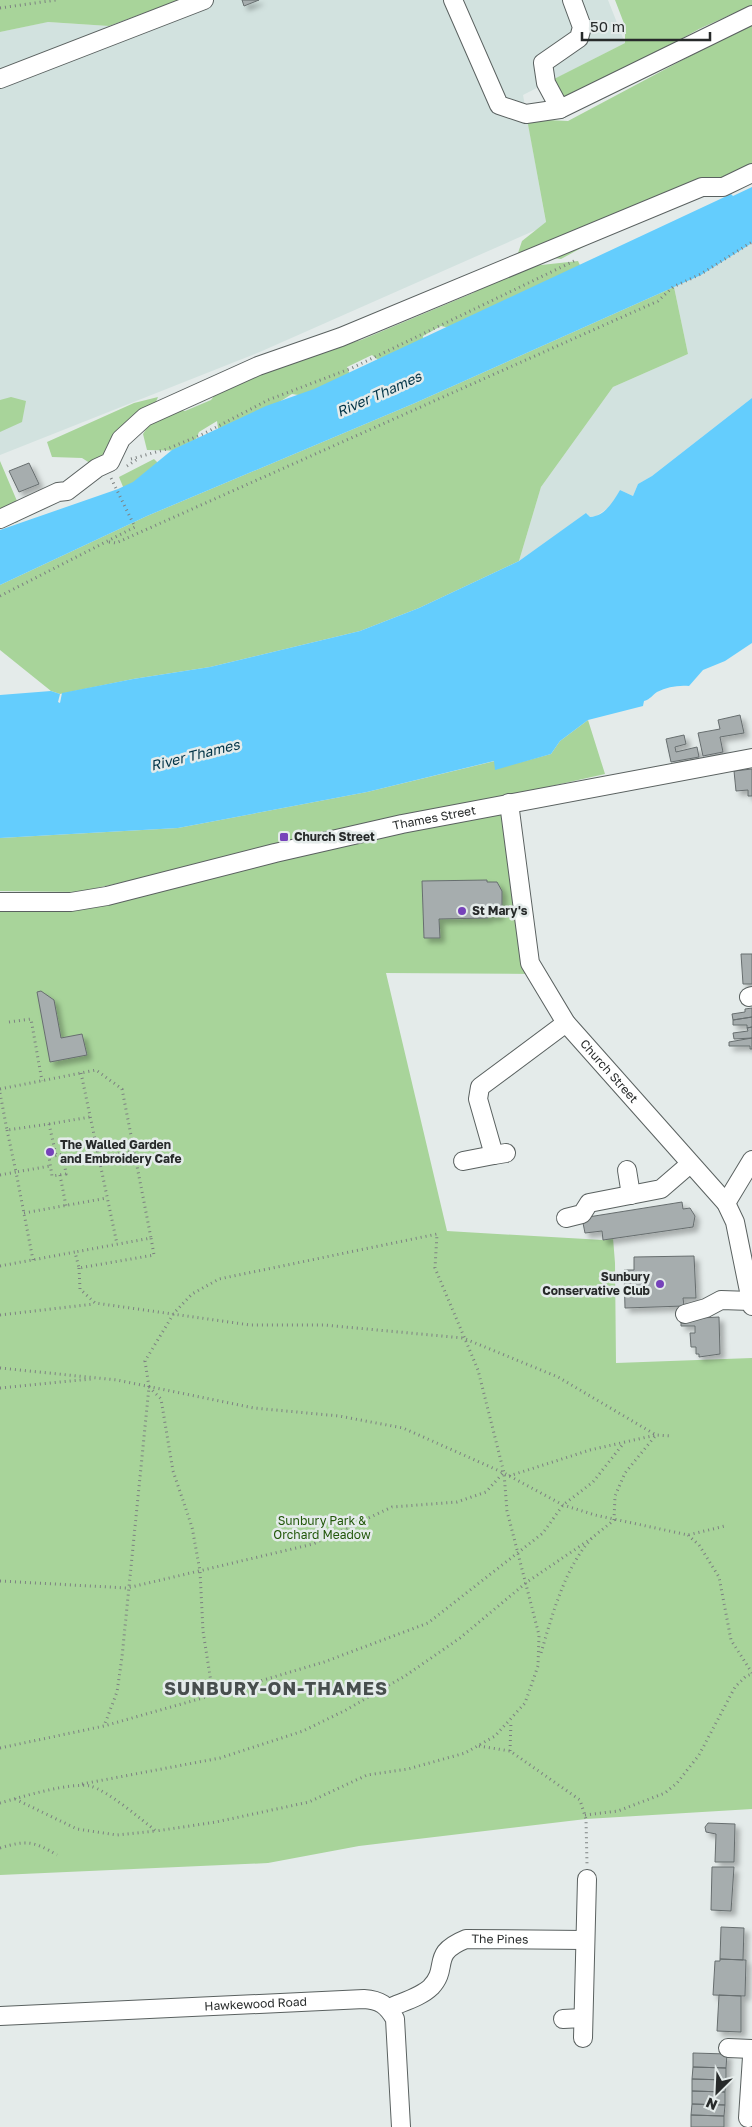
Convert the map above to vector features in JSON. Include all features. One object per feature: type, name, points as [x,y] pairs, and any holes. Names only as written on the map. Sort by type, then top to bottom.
[{"type":"street","points":[[0,79],[204,0]]},
{"type":"street","points":[[453,0],[499,105],[526,114],[560,109],[752,15]]},
{"type":"street","points":[[560,109],[546,83],[543,63],[580,38],[582,27],[572,0]]},
{"type":"street","points":[[0,519],[58,492],[67,491],[97,468],[110,468],[121,440],[145,417],[184,398],[258,366],[341,337],[702,186],[723,187],[752,173]]},
{"type":"street","name":"Thames Street","points":[[0,902],[71,902],[107,896],[275,853],[509,803],[752,758]]},
{"type":"street","name":"Church Street","points":[[509,803],[530,963],[566,1023],[726,1203],[735,1222],[751,1304]]},
{"type":"street","points":[[463,1161],[500,1154],[478,1099],[480,1087],[490,1078],[550,1038],[566,1023]]},
{"type":"street","points":[[726,1203],[752,1160]]},
{"type":"street","points":[[566,1218],[582,1214],[589,1203],[661,1189],[690,1164]]},
{"type":"street","points":[[627,1170],[631,1195]]},
{"type":"street","points":[[685,1314],[706,1308],[721,1300],[751,1304]]},
{"type":"street","points":[[583,2038],[587,1879]]},
{"type":"street","name":"The Pines","points":[[388,2008],[426,1991],[433,1985],[446,1951],[451,1945],[466,1939],[584,1940]]},
{"type":"street","name":"Hawkewood Road","points":[[0,2016],[364,1999],[377,2000],[388,2008]]},
{"type":"street","points":[[388,2008],[396,2019],[402,2127]]},
{"type":"street","points":[[563,2019],[583,2018]]},
{"type":"street","points":[[728,2048],[752,2049]]},
{"type":"street","points":[[748,2118],[752,2057]]},
{"type":"path","points":[[0,8],[56,0]]},
{"type":"path","points":[[109,542],[116,543],[658,301],[673,287],[701,274],[752,242]]},
{"type":"path","points":[[0,596],[109,542],[135,527],[110,468],[203,434],[268,400],[352,368],[575,260]]},
{"type":"path","points":[[128,465],[142,457]]},
{"type":"path","points":[[9,1022],[31,1019],[42,1081]]},
{"type":"path","points":[[0,1089],[96,1070],[122,1089],[154,1255],[78,1268]]},
{"type":"path","points":[[81,1073],[117,1244]]},
{"type":"path","points":[[0,1093],[33,1260]]},
{"type":"path","points":[[7,1130],[90,1117]]},
{"type":"path","points":[[49,1124],[56,1155]]},
{"type":"path","points":[[64,1164],[134,1151]]},
{"type":"path","points":[[62,1154],[66,1174],[52,1176],[49,1157],[56,1155],[62,1154]]},
{"type":"path","points":[[0,1175],[50,1166]]},
{"type":"path","points":[[60,1175],[66,1206]]},
{"type":"path","points":[[24,1213],[107,1198]]},
{"type":"path","points":[[104,1726],[117,1692],[149,1387],[144,1361],[174,1313],[192,1294],[219,1279],[437,1234],[435,1268],[478,1370],[504,1473],[507,1512],[519,1550],[539,1635],[538,1666]]},
{"type":"path","points":[[0,1266],[151,1238]]},
{"type":"path","points":[[75,1252],[80,1289],[95,1303]]},
{"type":"path","points":[[0,1316],[95,1303],[250,1325],[324,1325],[463,1338],[558,1377],[656,1435]]},
{"type":"path","points":[[0,1368],[99,1378],[254,1408],[338,1416],[403,1428],[504,1473],[563,1504],[614,1520],[688,1535],[725,1526]]},
{"type":"path","points":[[0,1388],[99,1378]]},
{"type":"path","points":[[149,1387],[161,1400],[173,1471],[192,1527],[200,1571],[203,1631],[212,1695]]},
{"type":"path","points":[[0,1804],[75,1785],[220,1758],[303,1731],[346,1710],[405,1676],[460,1638],[527,1582],[592,1538],[614,1520],[615,1496],[625,1473],[656,1435]]},
{"type":"path","points":[[509,1476],[590,1450],[656,1435],[671,1436]]},
{"type":"path","points":[[0,1748],[104,1726],[212,1695],[324,1662],[428,1623],[543,1533],[563,1504],[593,1482],[623,1444]]},
{"type":"path","points":[[0,1581],[128,1588],[313,1544],[392,1507],[457,1502],[486,1492],[504,1473]]},
{"type":"path","points":[[585,1815],[618,1811],[665,1793],[678,1783],[699,1755],[736,1687],[746,1676],[752,1674],[731,1640],[719,1577],[699,1545],[688,1535]]},
{"type":"path","points":[[15,1799],[44,1815],[77,1829],[117,1836],[216,1822],[309,1802],[367,1775],[435,1762],[465,1753],[495,1736],[525,1703],[538,1666],[553,1610],[571,1571],[592,1538]]},
{"type":"path","points":[[510,1750],[511,1720]]},
{"type":"path","points":[[478,1746],[510,1750],[580,1800],[585,1815],[587,1879]]},
{"type":"path","points":[[75,1785],[91,1786],[137,1815],[156,1831]]},
{"type":"path","points":[[0,1848],[21,1841],[40,1845],[57,1855]]},
{"type":"shaded area","points":[[179,0],[608,0],[625,43],[523,95],[546,223],[538,229],[262,351],[0,455],[0,32],[47,22],[109,26]]},
{"type":"shaded area","points":[[752,243],[752,398],[652,476],[638,484],[633,496],[620,490],[611,506],[596,516],[589,517],[587,513],[519,561],[541,487],[613,387],[688,354],[674,287],[701,275]]},
{"type":"green space","points":[[0,0],[179,0],[109,26],[48,22],[0,32]]},
{"type":"green space","points":[[615,0],[752,0],[752,5],[699,29],[577,97],[565,97],[556,89],[554,79],[625,43],[625,26]]},
{"type":"green space","points":[[752,23],[752,168],[594,241],[561,259],[518,253],[522,241],[546,222],[527,119],[568,121]]},
{"type":"green space","points":[[578,261],[584,274],[467,332],[441,326],[423,336],[424,352],[390,370],[372,355],[347,367],[353,383],[317,398],[292,394],[260,414],[219,434],[217,421],[199,432],[191,451],[147,450],[143,434],[154,417],[173,408],[185,411],[211,400],[221,387],[296,358],[361,340],[473,293],[514,268]]},
{"type":"green space","points":[[674,287],[688,354],[613,387],[541,487],[519,561],[419,608],[360,631],[210,667],[133,679],[60,694],[51,691],[0,650],[0,585],[147,516],[415,403]]},
{"type":"green space","points":[[11,397],[26,401],[22,422],[0,432],[0,400]]},
{"type":"green space","points":[[158,397],[147,423],[108,458],[93,465],[82,458],[52,457],[47,442],[134,403]]},
{"type":"green space","points":[[154,459],[162,467],[126,494],[119,477]]},
{"type":"green space","points":[[0,461],[17,501],[18,522],[0,527]]},
{"type":"green space","points":[[588,720],[605,774],[79,892],[0,891],[0,838],[178,828],[367,792],[495,761],[495,769],[551,754],[560,741]]},
{"type":"green space","name":"Sunbury Park & Orchard Meadow","points":[[509,803],[536,974],[386,973],[447,1231],[603,1240],[613,1238],[616,1363],[752,1358],[752,1809],[586,1819],[359,1846],[268,1863],[0,1875],[0,902],[71,902]]},
{"type":"water","name":"River Thames","points":[[752,187],[752,243],[701,275],[415,403],[147,516],[0,585],[0,530],[118,489],[133,482],[172,450],[266,406],[314,389],[731,194],[733,196]]},
{"type":"water","name":"River Thames","points":[[752,398],[752,643],[725,661],[703,670],[689,686],[665,689],[644,701],[643,706],[588,720],[560,741],[551,754],[495,770],[494,761],[367,792],[178,828],[0,838],[0,695],[51,691],[60,694],[58,702],[60,703],[62,693],[133,679],[210,667],[360,631],[419,608],[519,561],[586,513],[590,517],[600,514],[611,504],[620,490],[633,496],[638,484],[652,476]]},
{"type":"building","points":[[242,0],[259,0],[244,6]]},
{"type":"building","points":[[29,463],[39,484],[19,492],[9,471]]},
{"type":"building","points":[[740,715],[744,733],[720,737],[723,752],[703,756],[698,733],[720,729],[718,720]]},
{"type":"building","points":[[684,735],[686,744],[675,747],[676,752],[697,747],[699,757],[671,762],[666,739]]},
{"type":"building","points":[[752,769],[752,796],[748,796],[748,790],[736,791],[734,771]]},
{"type":"building","name":"St Mary's","points":[[487,880],[487,882],[497,882],[502,891],[502,907],[498,916],[439,919],[440,938],[424,938],[422,881]]},
{"type":"building","points":[[741,954],[752,954],[752,984],[743,984]]},
{"type":"building","points":[[41,991],[54,1000],[61,1038],[82,1034],[87,1055],[50,1062],[37,992]]},
{"type":"building","points":[[752,1008],[752,1017],[733,1020],[732,1014],[745,1012],[745,1009]]},
{"type":"building","points":[[752,1017],[752,1027],[747,1028],[747,1025],[733,1025],[733,1020]]},
{"type":"building","points":[[752,1027],[752,1038],[734,1039],[733,1033],[748,1031],[747,1028]]},
{"type":"building","points":[[752,1038],[752,1049],[750,1049],[750,1046],[729,1046],[729,1042]]},
{"type":"building","points":[[682,1202],[683,1209],[690,1208],[695,1216],[693,1227],[603,1240],[602,1231],[585,1233],[582,1218]]},
{"type":"building","name":"Sunbury Conservative Club","points":[[694,1256],[696,1298],[683,1298],[684,1306],[625,1308],[624,1270],[634,1270],[634,1257]]},
{"type":"building","points":[[719,1317],[720,1354],[699,1357],[699,1354],[696,1354],[696,1347],[691,1347],[690,1333],[695,1333],[695,1326],[681,1326],[681,1319]]},
{"type":"building","points":[[708,1823],[735,1824],[734,1862],[715,1862],[716,1834],[706,1832],[705,1827]]},
{"type":"building","points":[[712,1867],[734,1867],[731,1911],[711,1910]]},
{"type":"building","points":[[721,1927],[744,1928],[743,1960],[720,1959]]},
{"type":"building","points":[[720,1959],[746,1960],[745,1996],[713,1995],[715,1961],[720,1961]]},
{"type":"building","points":[[719,1995],[741,1996],[741,2032],[717,2031]]},
{"type":"building","points":[[693,2053],[727,2054],[726,2068],[693,2067]]},
{"type":"building","points":[[693,2067],[726,2068],[726,2080],[692,2079]]},
{"type":"building","points":[[692,2079],[726,2080],[725,2092],[692,2091]]},
{"type":"building","points":[[692,2091],[725,2092],[725,2105],[692,2104]]},
{"type":"building","points":[[692,2104],[725,2105],[724,2116],[691,2115]]},
{"type":"building","points":[[691,2115],[724,2116],[724,2127],[691,2127]]},
{"type":"place","name":"Church Street","points":[[284,837]]},
{"type":"place","name":"St Mary's","points":[[462,911]]},
{"type":"place","name":"The Walled Garden and Embroidery Cafe","points":[[50,1152]]},
{"type":"place","name":"Sunbury Conservative Club","points":[[660,1284]]},
{"type":"district","name":"SUNBURY-ON-THAMES","points":[[276,1689]]}]
